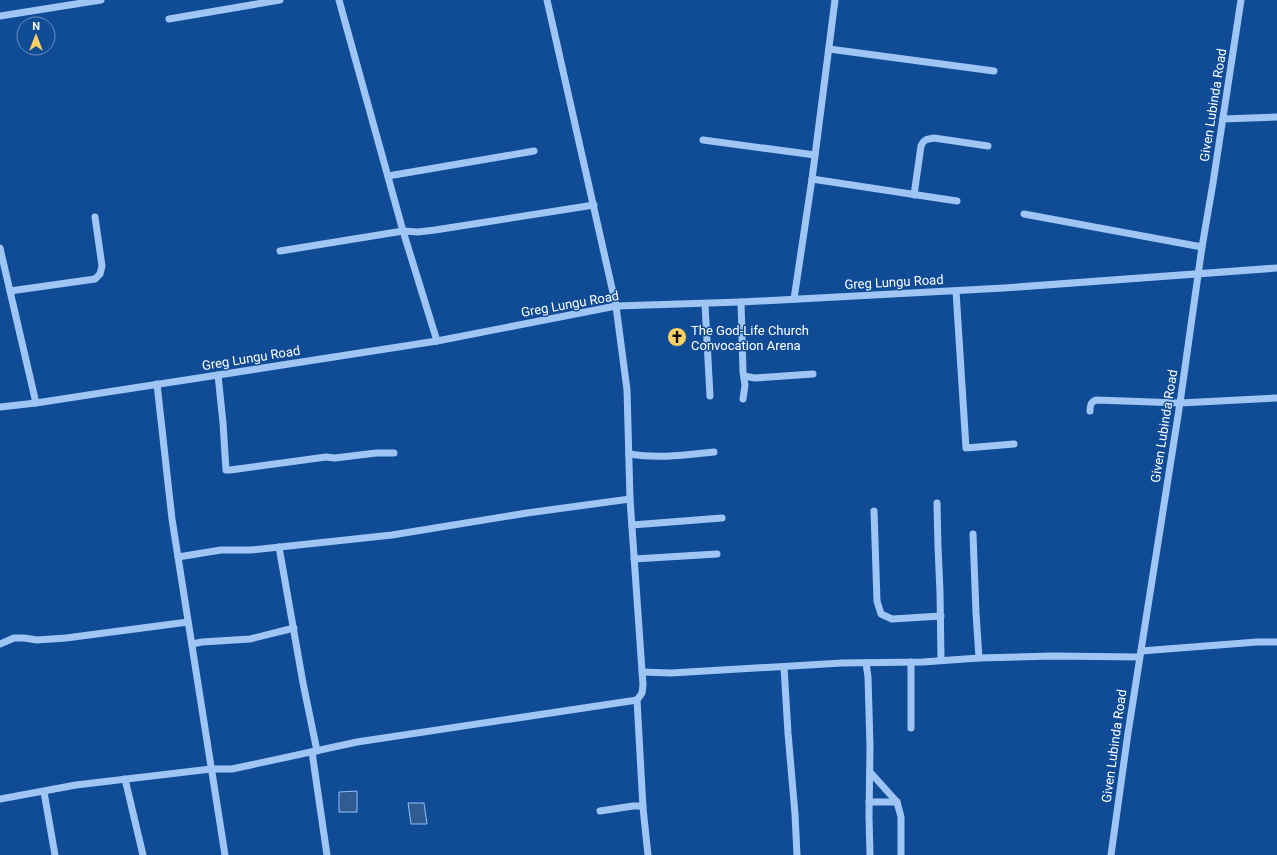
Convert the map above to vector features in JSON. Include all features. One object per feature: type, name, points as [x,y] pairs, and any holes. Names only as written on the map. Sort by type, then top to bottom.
[{"type":"street","points":[[0,16],[101,0]]},
{"type":"street","points":[[169,19],[280,0]]},
{"type":"street","points":[[339,0],[403,231],[437,341]]},
{"type":"street","points":[[547,0],[616,306],[627,390],[630,499],[643,685],[642,693],[637,700],[643,806],[648,855]]},
{"type":"street","points":[[794,299],[812,179],[835,0]]},
{"type":"street","name":"Given Lubinda Road","points":[[1111,855],[1140,654],[1180,404],[1202,247],[1241,0]]},
{"type":"street","points":[[829,49],[994,71]]},
{"type":"street","points":[[1223,119],[1277,117]]},
{"type":"street","points":[[914,195],[921,146],[926,139],[934,138],[988,146]]},
{"type":"street","points":[[702,140],[815,155]]},
{"type":"street","points":[[388,176],[534,151]]},
{"type":"street","points":[[812,179],[957,201]]},
{"type":"street","points":[[280,251],[403,231],[418,232],[435,230],[594,205]]},
{"type":"street","points":[[1024,214],[1202,247]]},
{"type":"street","points":[[10,291],[95,279],[100,274],[102,266],[94,217]]},
{"type":"street","points":[[0,248],[36,402]]},
{"type":"street","name":"Greg Lungu Road","points":[[0,407],[218,376],[437,341],[616,306],[705,304],[956,291],[1198,275],[1277,268]]},
{"type":"street","points":[[956,291],[966,448],[1014,444]]},
{"type":"street","points":[[741,302],[745,390],[743,400]]},
{"type":"street","points":[[705,304],[710,396]]},
{"type":"street","points":[[744,376],[756,378],[813,374]]},
{"type":"street","points":[[218,376],[226,470],[326,457],[335,458],[376,453],[394,454]]},
{"type":"street","points":[[158,384],[172,519],[225,855]]},
{"type":"street","points":[[1090,411],[1090,405],[1096,400],[1180,404],[1277,398]]},
{"type":"street","points":[[629,454],[661,457],[714,452]]},
{"type":"street","points":[[178,557],[221,550],[251,550],[392,535],[527,513],[630,499]]},
{"type":"street","points":[[937,504],[941,660]]},
{"type":"street","points":[[874,511],[877,601],[881,614],[892,619],[941,616]]},
{"type":"street","points":[[632,525],[722,518]]},
{"type":"street","points":[[973,534],[979,658]]},
{"type":"street","points":[[279,547],[314,752],[327,855]]},
{"type":"street","points":[[634,560],[717,554]]},
{"type":"street","points":[[0,644],[14,638],[37,640],[66,638],[188,622]]},
{"type":"street","points":[[192,644],[250,639],[294,628]]},
{"type":"street","points":[[642,672],[671,673],[979,658],[1140,654],[1257,642],[1277,642]]},
{"type":"street","points":[[911,662],[911,728]]},
{"type":"street","points":[[866,663],[868,677],[870,772],[870,855]]},
{"type":"street","points":[[784,667],[797,855]]},
{"type":"street","points":[[0,799],[76,785],[211,769],[232,769],[357,742],[637,700]]},
{"type":"street","points":[[870,772],[897,802],[901,817],[901,855]]},
{"type":"street","points":[[125,779],[143,855]]},
{"type":"street","points":[[44,792],[55,855]]},
{"type":"street","points":[[869,802],[897,802]]},
{"type":"street","points":[[600,811],[643,806]]},
{"type":"water","points":[[357,791],[357,812],[339,812],[339,792]]},
{"type":"water","points":[[408,803],[424,803],[427,824],[411,824]]},
{"type":"place","name":"The God-Life Church Convocation Arena","points":[[677,337]]}]
